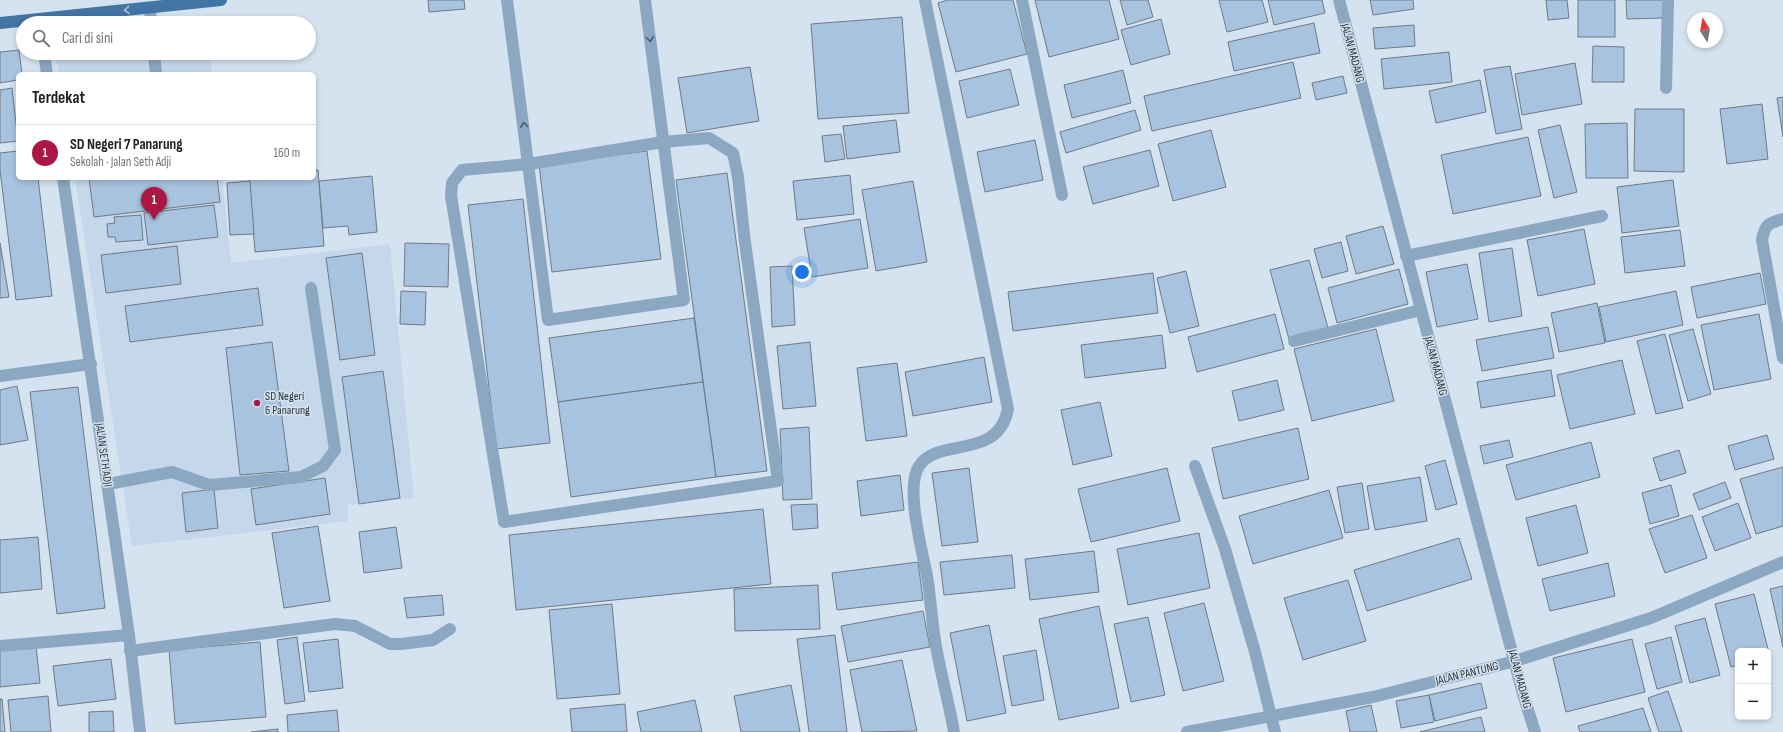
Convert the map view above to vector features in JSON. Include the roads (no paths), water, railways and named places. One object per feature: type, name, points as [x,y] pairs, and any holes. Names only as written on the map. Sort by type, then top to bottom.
[{"type":"main road","points":[[77,16],[221,0]]},
{"type":"main road","points":[[0,23],[16,22]]},
{"type":"street","points":[[507,0],[548,320],[684,300],[645,0]]},
{"type":"street","points":[[925,0],[1008,409],[1006,419],[1002,426],[980,444],[945,451],[928,457],[918,466],[913,488],[921,554],[928,580],[936,646],[954,732]]},
{"type":"street","points":[[1022,0],[1062,195]]},
{"type":"street","name":"JALAN MADANG","points":[[1339,0],[1406,256],[1535,732]]},
{"type":"street","points":[[1666,88],[1668,0]]},
{"type":"street","points":[[150,8],[151,16]]},
{"type":"street","points":[[45,60],[48,72]]},
{"type":"street","points":[[155,60],[156,72]]},
{"type":"street","points":[[709,138],[733,153],[738,177],[744,235],[778,481],[504,522],[451,196],[452,183],[462,170],[529,164],[663,142],[709,138]]},
{"type":"street","name":"JALAN SETH ADJI","points":[[63,180],[129,635],[140,732]]},
{"type":"street","points":[[1406,256],[1602,216]]},
{"type":"street","points":[[1783,219],[1769,223],[1764,230],[1762,240],[1783,358]]},
{"type":"street","points":[[108,484],[172,472],[210,485],[243,483],[301,477],[323,466],[335,450],[311,288]]},
{"type":"street","points":[[1294,341],[1421,310]]},
{"type":"street","points":[[0,376],[91,364]]},
{"type":"street","points":[[1195,466],[1225,549],[1255,652],[1275,732]]},
{"type":"street","name":"JALAN PANTUNG","points":[[1187,732],[1373,697],[1515,661],[1651,618],[1783,562]]},
{"type":"street","points":[[130,651],[335,624],[355,626],[390,644],[433,640],[450,629]]},
{"type":"street","points":[[0,646],[129,635]]},
{"type":"place","name":"SD Negeri 7 Panarung","points":[[154,220]]},
{"type":"place","name":"SD Negeri 6 Panarung","points":[[257,403]]}]
